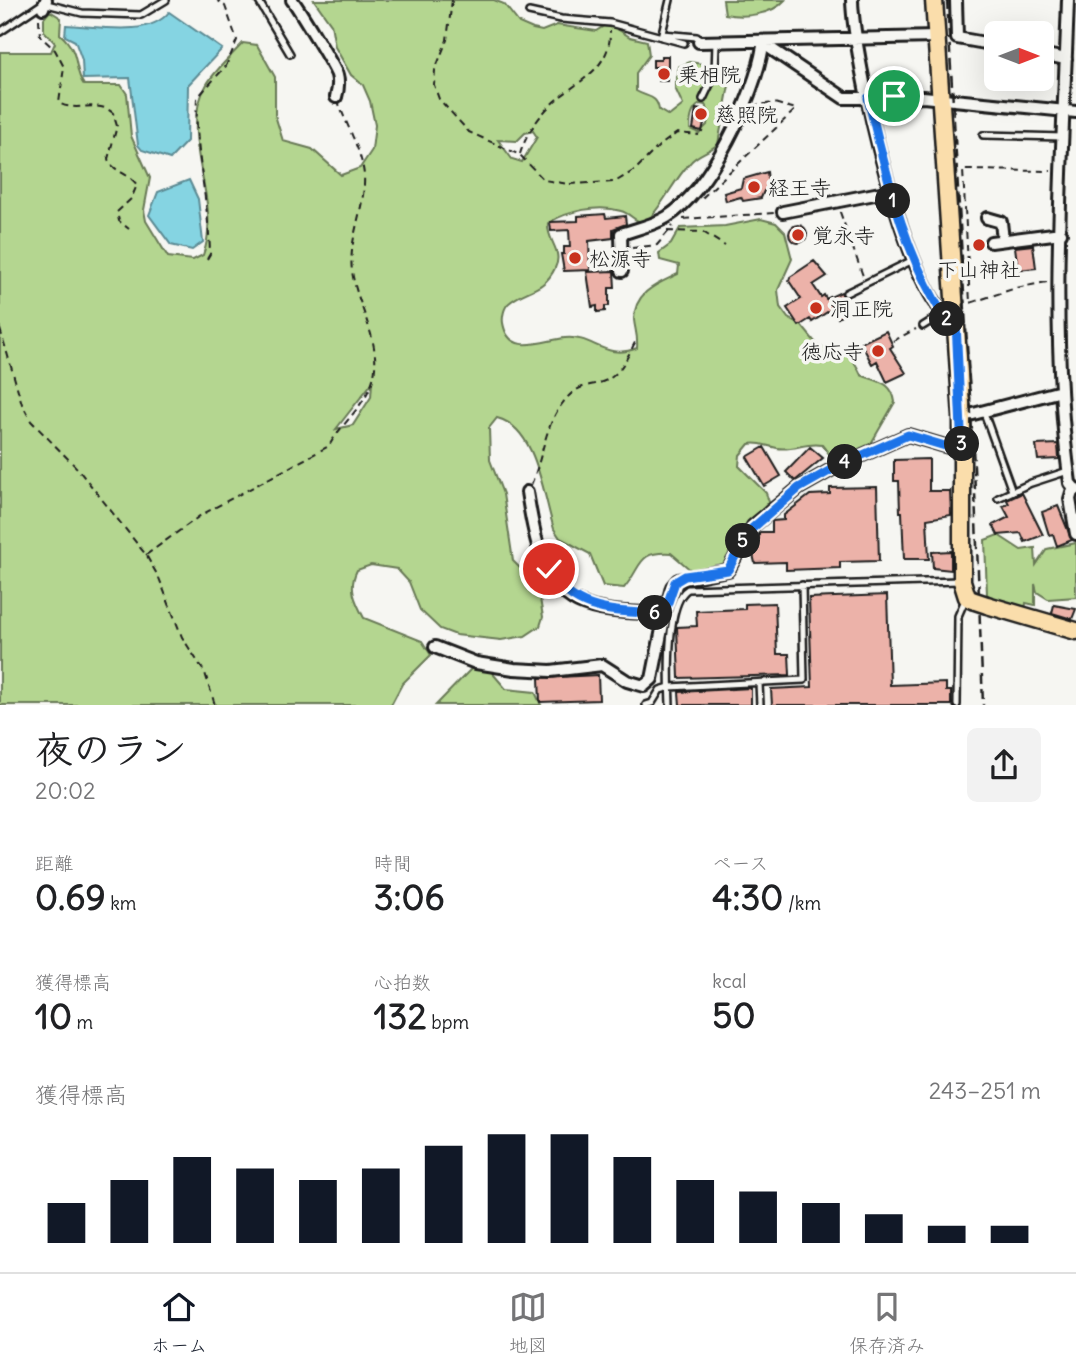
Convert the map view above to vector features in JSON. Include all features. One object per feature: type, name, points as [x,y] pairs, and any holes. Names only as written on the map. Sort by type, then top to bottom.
[{"type":"main road","points":[[934,0],[941,98],[949,318],[962,417],[962,580],[975,600],[1076,631]]},
{"type":"street","points":[[292,0],[302,11],[310,31],[336,72],[336,97]]},
{"type":"street","points":[[852,0],[855,39],[890,191],[913,260],[949,318]]},
{"type":"street","points":[[956,0],[957,38],[984,43]]},
{"type":"street","points":[[1068,0],[1060,279],[1061,391],[1068,471],[1074,489],[1070,499],[1076,534]]},
{"type":"street","points":[[699,42],[762,44],[937,37]]},
{"type":"street","points":[[762,44],[844,98],[941,98],[1076,112]]},
{"type":"street","points":[[622,271],[621,234],[665,219],[690,197],[733,133],[757,77],[762,44]]},
{"type":"street","points":[[1054,57],[1066,59]]},
{"type":"street","points":[[783,212],[890,191]]},
{"type":"street","points":[[986,218],[1001,222],[1003,240]]},
{"type":"street","points":[[991,242],[1061,233]]},
{"type":"street","points":[[962,417],[1061,391]]},
{"type":"street","points":[[1064,431],[1076,432]]},
{"type":"street","points":[[435,647],[476,663],[514,668],[551,671],[602,665],[627,681],[644,686],[652,679],[664,614],[675,582],[685,576],[728,570],[753,526],[819,475],[908,435],[962,451]]},
{"type":"street","points":[[527,492],[534,535],[554,579],[568,595],[577,601],[607,609],[664,614]]},
{"type":"lane","points":[[0,32],[44,4],[82,13],[141,15],[166,0]]},
{"type":"lane","points":[[258,0],[289,54]]},
{"type":"lane","points":[[662,36],[670,0]]},
{"type":"lane","points":[[529,12],[561,19],[610,23],[684,43]]},
{"type":"lane","points":[[662,36],[696,37],[699,42]]},
{"type":"lane","points":[[703,99],[715,74],[716,42]]},
{"type":"lane","points":[[983,135],[1063,137]]},
{"type":"lane","points":[[846,293],[913,260]]},
{"type":"lane","points":[[923,326],[949,318]]},
{"type":"lane","points":[[983,410],[1012,491]]},
{"type":"lane","points":[[998,498],[1068,471]]},
{"type":"lane","points":[[670,705],[668,643],[682,592],[688,589],[962,580]]},
{"type":"lane","points":[[646,705],[652,703],[660,690],[670,687],[804,680],[802,585]]},
{"type":"lane","points":[[957,705],[958,616],[975,600]]},
{"type":"lane","points":[[759,683],[760,705]]},
{"type":"path","points":[[207,259],[211,254],[210,218],[200,147],[197,98],[226,66],[237,40],[225,6],[217,0]]},
{"type":"path","points":[[452,0],[447,40],[435,70],[434,85],[439,99],[469,132],[520,155],[544,180],[568,184],[608,184],[635,170],[659,146],[677,133],[699,135]]},
{"type":"path","points":[[44,4],[38,32],[59,56],[64,67],[59,103],[68,107],[104,107],[113,113],[117,126],[108,159],[113,167],[132,177],[137,184],[131,199],[117,212],[119,221],[130,229]]},
{"type":"path","points":[[520,155],[529,131],[549,108],[593,75],[608,47],[610,23]]},
{"type":"path","points":[[146,555],[201,515],[328,446],[340,427],[352,418],[372,384],[373,337],[352,271],[352,245],[364,176],[336,97]]},
{"type":"path","points":[[700,200],[796,109],[760,103],[752,108]]},
{"type":"path","points":[[1060,279],[1016,288],[970,303],[963,170],[1063,171]]},
{"type":"path","points":[[837,205],[866,283]]},
{"type":"path","points":[[690,209],[681,219],[783,212]]},
{"type":"path","points":[[621,249],[657,245],[673,225]]},
{"type":"path","points":[[666,231],[704,232],[725,246]]},
{"type":"path","points":[[828,300],[846,293]]},
{"type":"path","points":[[893,341],[923,326]]},
{"type":"path","points":[[0,329],[22,404],[31,421],[77,468],[146,555],[159,578],[182,637],[205,673],[215,705]]},
{"type":"path","points":[[527,492],[537,471],[545,435],[562,404],[584,384],[612,376],[624,363],[637,339]]},
{"type":"green space","points":[[314,0],[494,0],[504,4],[519,23],[533,29],[542,31],[557,25],[596,31],[604,26],[614,27],[630,37],[647,41],[649,55],[636,73],[636,91],[654,99],[659,110],[669,116],[683,105],[675,88],[678,67],[690,62],[721,67],[729,85],[718,144],[690,163],[646,222],[621,211],[603,208],[574,212],[548,223],[557,256],[555,268],[545,282],[507,305],[503,323],[507,334],[520,344],[575,338],[608,350],[626,351],[637,348],[635,310],[648,290],[678,274],[679,265],[660,260],[659,253],[671,244],[680,228],[725,226],[761,219],[776,223],[785,232],[792,259],[778,290],[780,307],[788,318],[802,326],[819,347],[845,352],[854,361],[861,375],[878,381],[891,390],[895,402],[869,447],[840,460],[830,455],[822,445],[783,449],[749,444],[740,455],[739,466],[766,493],[769,502],[741,534],[727,562],[718,567],[693,572],[671,553],[652,555],[646,557],[624,588],[603,586],[590,554],[560,538],[554,529],[530,449],[510,424],[497,418],[489,428],[490,460],[503,494],[513,561],[538,586],[543,617],[540,626],[525,636],[501,640],[456,635],[440,629],[420,610],[409,582],[397,569],[371,565],[357,570],[353,589],[364,618],[422,641],[431,655],[402,684],[391,705],[0,705],[0,52],[51,52],[55,43],[44,31],[44,18],[50,11],[61,18],[60,34],[74,54],[84,85],[121,85],[127,94],[131,136],[150,178],[144,210],[146,221],[168,257],[193,260],[203,255],[208,234],[208,213],[197,147],[199,105],[211,78],[243,43],[257,45],[275,77],[275,115],[283,141],[312,149],[341,175],[360,168],[372,150],[375,125],[370,101],[363,85],[351,75],[335,47],[331,24]],"holes":[[[700,104],[705,105],[709,112],[707,125],[699,133],[690,129],[690,126],[693,112]],[[533,131],[537,137],[522,162],[512,159],[498,140],[517,141],[525,133]],[[372,383],[371,397],[353,425],[336,429]]]},
{"type":"green space","points":[[723,0],[785,0],[765,12],[741,16],[725,14]]},
{"type":"green space","points":[[998,535],[1021,550],[1035,548],[1036,565],[1047,549],[1076,543],[1076,597],[1048,599],[1037,592],[1035,584],[1035,605],[1026,603],[1025,610],[987,595],[985,540]]},
{"type":"green space","points":[[488,668],[506,689],[535,692],[541,705],[436,705],[471,669]]},
{"type":"water","points":[[169,12],[222,49],[188,85],[187,141],[170,159],[142,150],[138,145],[130,78],[83,79],[82,60],[75,41],[65,36],[66,25],[136,28],[160,20]]},
{"type":"water","points":[[189,180],[198,199],[203,242],[192,250],[171,245],[149,215],[158,192]]},
{"type":"building","name":"乗相院","points":[[661,56],[668,56],[668,81],[659,81],[659,67],[653,67],[653,60],[661,60]]},
{"type":"building","points":[[696,109],[707,111],[702,131],[693,129]]},
{"type":"building","name":"経王寺","points":[[767,172],[769,190],[764,191],[761,198],[743,201],[741,197],[726,201],[724,193],[741,188],[743,179]]},
{"type":"building","points":[[605,214],[606,218],[625,216],[626,224],[613,229],[613,238],[589,241],[590,270],[564,271],[561,254],[564,254],[564,247],[570,247],[569,230],[551,231],[550,222],[578,221],[578,216]]},
{"type":"building","name":"覚永寺","points":[[798,225],[804,228],[807,234],[804,240],[798,243],[792,240],[789,234],[792,228]]},
{"type":"building","points":[[1033,245],[1036,268],[1018,270],[1015,247]]},
{"type":"building","points":[[814,261],[827,276],[813,285],[821,297],[824,295],[826,299],[841,292],[844,298],[837,301],[845,313],[838,318],[832,309],[812,322],[810,319],[799,326],[787,308],[801,299],[789,281],[790,277]]},
{"type":"building","points":[[614,271],[615,288],[609,288],[609,306],[605,306],[605,311],[597,312],[597,306],[592,307],[587,272]]},
{"type":"building","points":[[886,331],[893,346],[890,348],[906,373],[887,382],[877,361],[872,364],[861,343]]},
{"type":"building","points":[[1058,444],[1059,459],[1038,460],[1036,445]]},
{"type":"building","points":[[764,447],[781,476],[764,486],[747,457]]},
{"type":"building","points":[[810,447],[823,458],[795,481],[786,472]]},
{"type":"building","points":[[929,459],[929,491],[950,491],[951,515],[927,519],[929,559],[904,559],[899,481],[894,481],[894,460]]},
{"type":"building","points":[[877,487],[879,561],[840,562],[840,568],[786,570],[786,562],[755,563],[751,546],[755,539],[759,539],[759,532],[772,532],[772,521],[784,520],[784,515],[810,495],[830,494],[830,488]]},
{"type":"building","points":[[1022,493],[1043,535],[1025,542],[1021,533],[998,535],[993,525],[1009,517],[1003,506],[1009,504],[1007,500]]},
{"type":"building","points":[[1058,506],[1072,540],[1057,546],[1053,534],[1049,535],[1042,512]]},
{"type":"building","points":[[951,551],[951,570],[933,568],[932,552]]},
{"type":"building","points":[[887,595],[890,685],[946,683],[946,691],[951,691],[951,705],[772,705],[771,689],[812,687],[809,598]]},
{"type":"building","points":[[775,603],[777,654],[789,654],[790,675],[679,678],[677,627],[697,626],[696,611],[745,609],[745,604]]},
{"type":"building","points":[[1054,605],[1076,609],[1072,619],[1052,613]]},
{"type":"building","points":[[598,675],[599,700],[540,702],[539,678]]},
{"type":"building","points":[[751,688],[751,705],[680,705],[679,692]]},
{"type":"railway","points":[[947,0],[974,466],[983,705]]},
{"type":"place","name":"乗相院","points":[[664,74]]},
{"type":"place","name":"慈照院","points":[[701,114]]},
{"type":"place","name":"経王寺","points":[[754,187]]},
{"type":"place","name":"覚永寺","points":[[798,235]]},
{"type":"place","name":"下山神社","points":[[979,245]]},
{"type":"place","name":"松源寺","points":[[575,258]]},
{"type":"place","name":"洞正院","points":[[816,308]]},
{"type":"place","name":"徳応寺","points":[[878,351]]},
{"type":"route","points":[[549,569],[559,586],[577,601],[591,606],[664,614],[675,582],[685,576],[724,573],[732,565],[744,538],[753,526],[819,475],[901,436],[915,436],[962,451],[956,322],[945,318],[913,260],[890,191],[868,98],[894,96]]}]
